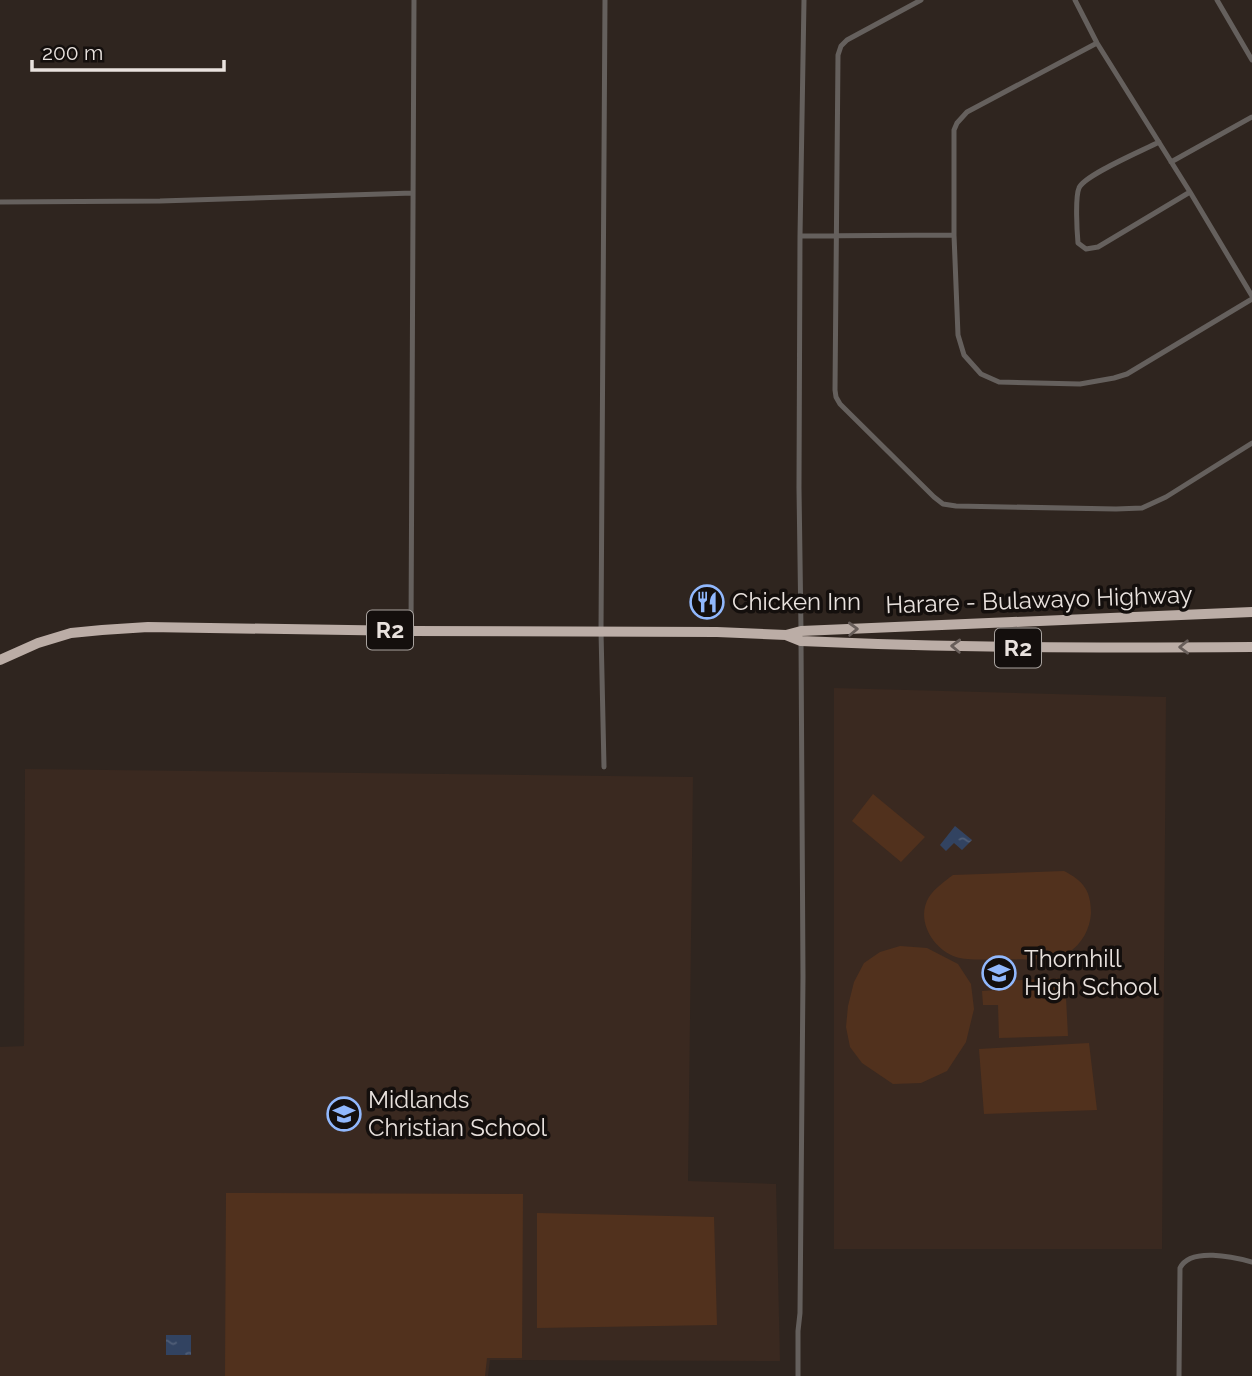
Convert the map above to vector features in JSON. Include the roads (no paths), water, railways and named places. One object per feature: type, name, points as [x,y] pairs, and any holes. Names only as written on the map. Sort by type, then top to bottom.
[{"type":"highway","name":"Harare - Bulawayo Highway","points":[[801,636],[1252,612]]},
{"type":"highway","name":"Harare - Bulawayo Highway","points":[[0,660],[38,643],[71,633],[148,627],[717,632],[1054,649],[1252,646]]},
{"type":"street","points":[[411,631],[414,0]]},
{"type":"street","points":[[604,767],[601,631],[605,0]]},
{"type":"street","points":[[798,1376],[803,976],[799,488],[804,0]]},
{"type":"street","points":[[921,0],[847,40],[838,55],[836,397],[840,404],[934,498],[943,504],[956,506],[1142,508],[1166,497],[1252,443]]},
{"type":"street","points":[[1075,0],[1097,43],[1252,298],[1127,374],[1114,379],[1080,384],[999,382],[981,374],[964,355],[958,335],[954,130],[967,112],[1097,43]]},
{"type":"street","points":[[1217,0],[1252,60]]},
{"type":"street","points":[[1171,162],[1252,117]]},
{"type":"street","points":[[1159,142],[1083,183],[1078,196],[1078,243],[1086,249],[1098,247],[1190,192]]},
{"type":"street","points":[[0,202],[160,201],[412,193]]},
{"type":"street","points":[[800,236],[954,235]]},
{"type":"street","points":[[1179,1376],[1180,1268],[1183,1262],[1196,1256],[1228,1257],[1252,1262]]},
{"type":"water","points":[[955,826],[972,840],[962,850],[954,843],[946,851],[940,845]]},
{"type":"water","points":[[166,1335],[191,1335],[191,1355],[166,1355]]},
{"type":"place","name":"Chicken Inn","points":[[707,602]]},
{"type":"place","name":"Thornhill High School","points":[[999,973]]},
{"type":"place","name":"Midlands Christian School","points":[[344,1114]]}]
